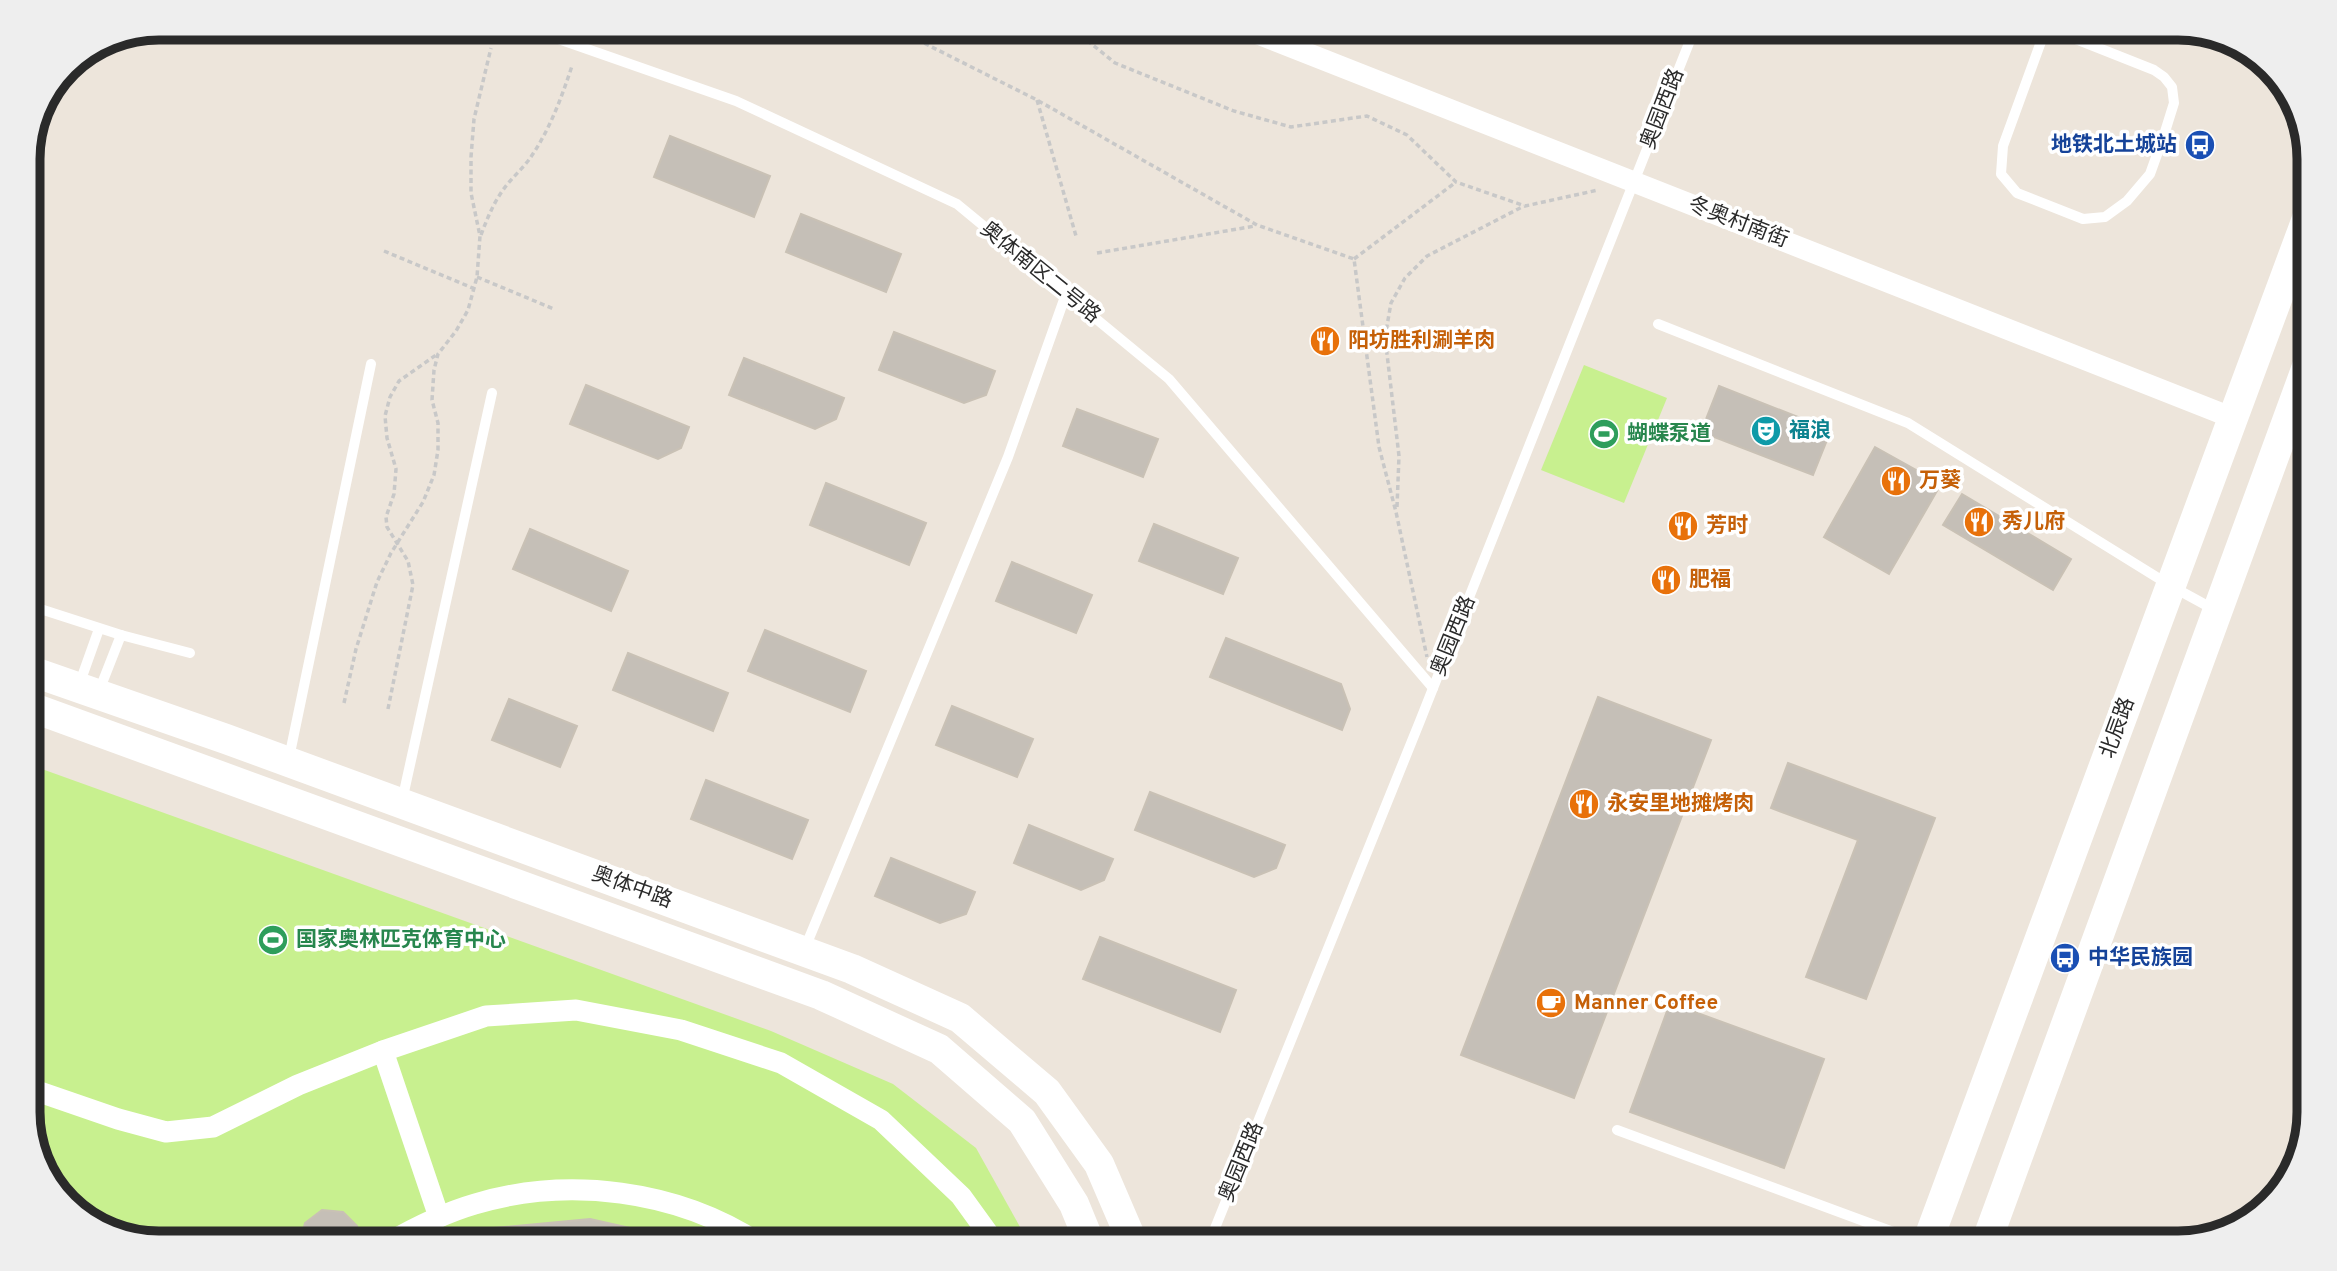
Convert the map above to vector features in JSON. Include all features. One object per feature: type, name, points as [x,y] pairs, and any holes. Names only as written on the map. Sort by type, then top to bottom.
[{"type":"main road","name":"北辰路","points":[[1929,1231],[2296,248]]},
{"type":"main road","points":[[1990,1231],[2296,396]]},
{"type":"main road","name":"奥体中路","points":[[41,675],[402,803],[804,951],[852,969],[960,1018],[1047,1092],[1099,1164],[1128,1231]]},
{"type":"main road","name":"奥体中路","points":[[41,711],[821,995],[939,1049],[1022,1121],[1074,1204],[1085,1231]]},
{"type":"street","name":"冬奥村南街","points":[[1273,40],[2233,418]]},
{"type":"street","points":[[41,1092],[166,1132],[213,1127],[298,1085],[383,1051],[486,1016],[576,1010],[681,1030],[781,1063],[881,1120],[961,1196],[986,1231]]},
{"type":"street","points":[[383,1051],[439,1217]]},
{"type":"street","points":[[412,1231],[476,1203],[555,1190],[634,1195],[673,1204],[735,1231]]},
{"type":"lane","name":"奥体南区二号路","points":[[561,40],[736,101],[957,204],[1169,379],[1433,688]]},
{"type":"lane","name":"奥园西路","points":[[1214,1231],[1690,40]]},
{"type":"lane","points":[[2043,40],[2003,146],[2000,174],[2017,193],[2082,219],[2105,217],[2127,201],[2150,174],[2174,103],[2172,88],[2154,70],[2078,40]]},
{"type":"lane","points":[[804,951],[1008,457],[1066,294]]},
{"type":"lane","points":[[1658,324],[1908,423],[2171,586],[2217,611]]},
{"type":"lane","points":[[288,762],[371,364]]},
{"type":"lane","points":[[402,803],[492,393]]},
{"type":"lane","points":[[41,609],[121,635],[190,653]]},
{"type":"lane","points":[[88,691],[99,628]]},
{"type":"lane","points":[[88,691],[121,635]]},
{"type":"lane","points":[[1617,1130],[1892,1231]]},
{"type":"path","points":[[918,40],[1037,100],[1257,225],[1354,259]]},
{"type":"path","points":[[1087,40],[1115,63],[1234,111],[1291,127],[1367,116],[1407,135],[1456,182],[1525,206]]},
{"type":"path","points":[[388,709],[413,585],[408,561],[387,527],[386,517],[394,494],[396,469],[387,438],[385,416],[390,397],[399,381],[438,354],[468,310],[475,289],[480,236],[471,193],[471,157],[474,119],[492,48]]},
{"type":"path","points":[[480,236],[504,189],[547,130],[572,66]]},
{"type":"path","points":[[1037,100],[1076,236]]},
{"type":"path","points":[[1354,259],[1456,182]]},
{"type":"path","points":[[1396,512],[1399,456],[1385,337],[1391,303],[1405,278],[1427,256],[1525,206],[1635,182]]},
{"type":"path","points":[[1097,253],[1257,225]]},
{"type":"path","points":[[384,251],[475,289]]},
{"type":"path","points":[[1354,259],[1379,447],[1396,512],[1433,688]]},
{"type":"path","points":[[477,278],[554,309]]},
{"type":"path","points":[[344,703],[356,649],[377,582],[423,502],[434,475],[438,423],[432,400],[438,354]]},
{"type":"green space","name":"蝴蝶泵道","points":[[1584,365],[1667,398],[1624,503],[1541,470]]},
{"type":"green space","name":"国家奥林匹克体育中心","points":[[41,769],[771,1031],[893,1084],[976,1148],[1022,1231],[159,1231],[128,1227],[93,1211],[70,1190],[53,1164],[43,1135]]},
{"type":"building","points":[[670,136],[770,176],[754,217],[654,177]]},
{"type":"building","points":[[801,214],[901,254],[886,292],[786,252]]},
{"type":"building","points":[[894,332],[995,371],[986,395],[964,403],[879,370]]},
{"type":"building","points":[[744,358],[844,398],[836,419],[815,429],[729,395]]},
{"type":"building","points":[[586,385],[689,427],[681,448],[658,459],[570,424]]},
{"type":"building","name":"福浪","points":[[1719,386],[1831,430],[1813,475],[1701,432]]},
{"type":"building","points":[[1077,409],[1158,439],[1143,477],[1063,446]]},
{"type":"building","points":[[1875,447],[1941,484],[1889,574],[1824,537]]},
{"type":"building","points":[[826,483],[926,523],[909,565],[810,525]]},
{"type":"building","points":[[1962,494],[2071,559],[2053,590],[1943,525]]},
{"type":"building","points":[[1154,524],[1238,558],[1223,594],[1139,561]]},
{"type":"building","points":[[530,529],[628,571],[611,611],[513,569]]},
{"type":"building","points":[[1012,562],[1092,595],[1076,633],[996,601]]},
{"type":"building","points":[[765,630],[866,671],[850,712],[748,671]]},
{"type":"building","points":[[1226,638],[1341,684],[1350,709],[1342,730],[1210,677]]},
{"type":"building","points":[[628,653],[728,693],[713,731],[613,690]]},
{"type":"building","points":[[1598,697],[1711,740],[1574,1098],[1461,1055]]},
{"type":"building","points":[[509,699],[577,726],[560,767],[492,740]]},
{"type":"building","points":[[952,706],[1033,739],[1017,777],[936,745]]},
{"type":"building","points":[[1788,763],[1935,818],[1866,999],[1806,977],[1858,840],[1771,808]]},
{"type":"building","points":[[706,780],[808,820],[792,859],[691,819]]},
{"type":"building","points":[[1150,792],[1285,845],[1276,868],[1254,877],[1135,830]]},
{"type":"building","points":[[1029,825],[1113,859],[1104,880],[1081,890],[1014,863]]},
{"type":"building","points":[[891,858],[975,892],[966,914],[940,923],[875,896]]},
{"type":"building","points":[[1100,937],[1236,990],[1220,1032],[1083,979]]},
{"type":"building","points":[[1670,1003],[1824,1059],[1784,1168],[1630,1112]]},
{"type":"building","points":[[322,1210],[343,1212],[357,1226],[358,1231],[303,1231],[305,1223]]},
{"type":"building","points":[[590,1219],[643,1231],[487,1231],[494,1228]]},
{"type":"place","name":"地铁北土城站","points":[[2200,145]]},
{"type":"place","name":"阳坊胜利涮羊肉","points":[[1325,341]]},
{"type":"place","name":"福浪","points":[[1766,431]]},
{"type":"place","name":"蝴蝶泵道","points":[[1604,434]]},
{"type":"place","name":"万葵","points":[[1896,481]]},
{"type":"place","name":"秀儿府","points":[[1979,522]]},
{"type":"place","name":"芳时","points":[[1683,526]]},
{"type":"place","name":"肥福","points":[[1666,580]]},
{"type":"place","name":"永安里地摊烤肉","points":[[1584,804]]},
{"type":"place","name":"国家奥林匹克体育中心","points":[[273,940]]},
{"type":"place","name":"中华民族园","points":[[2065,958]]},
{"type":"place","name":"Manner Coffee","points":[[1551,1003]]}]
